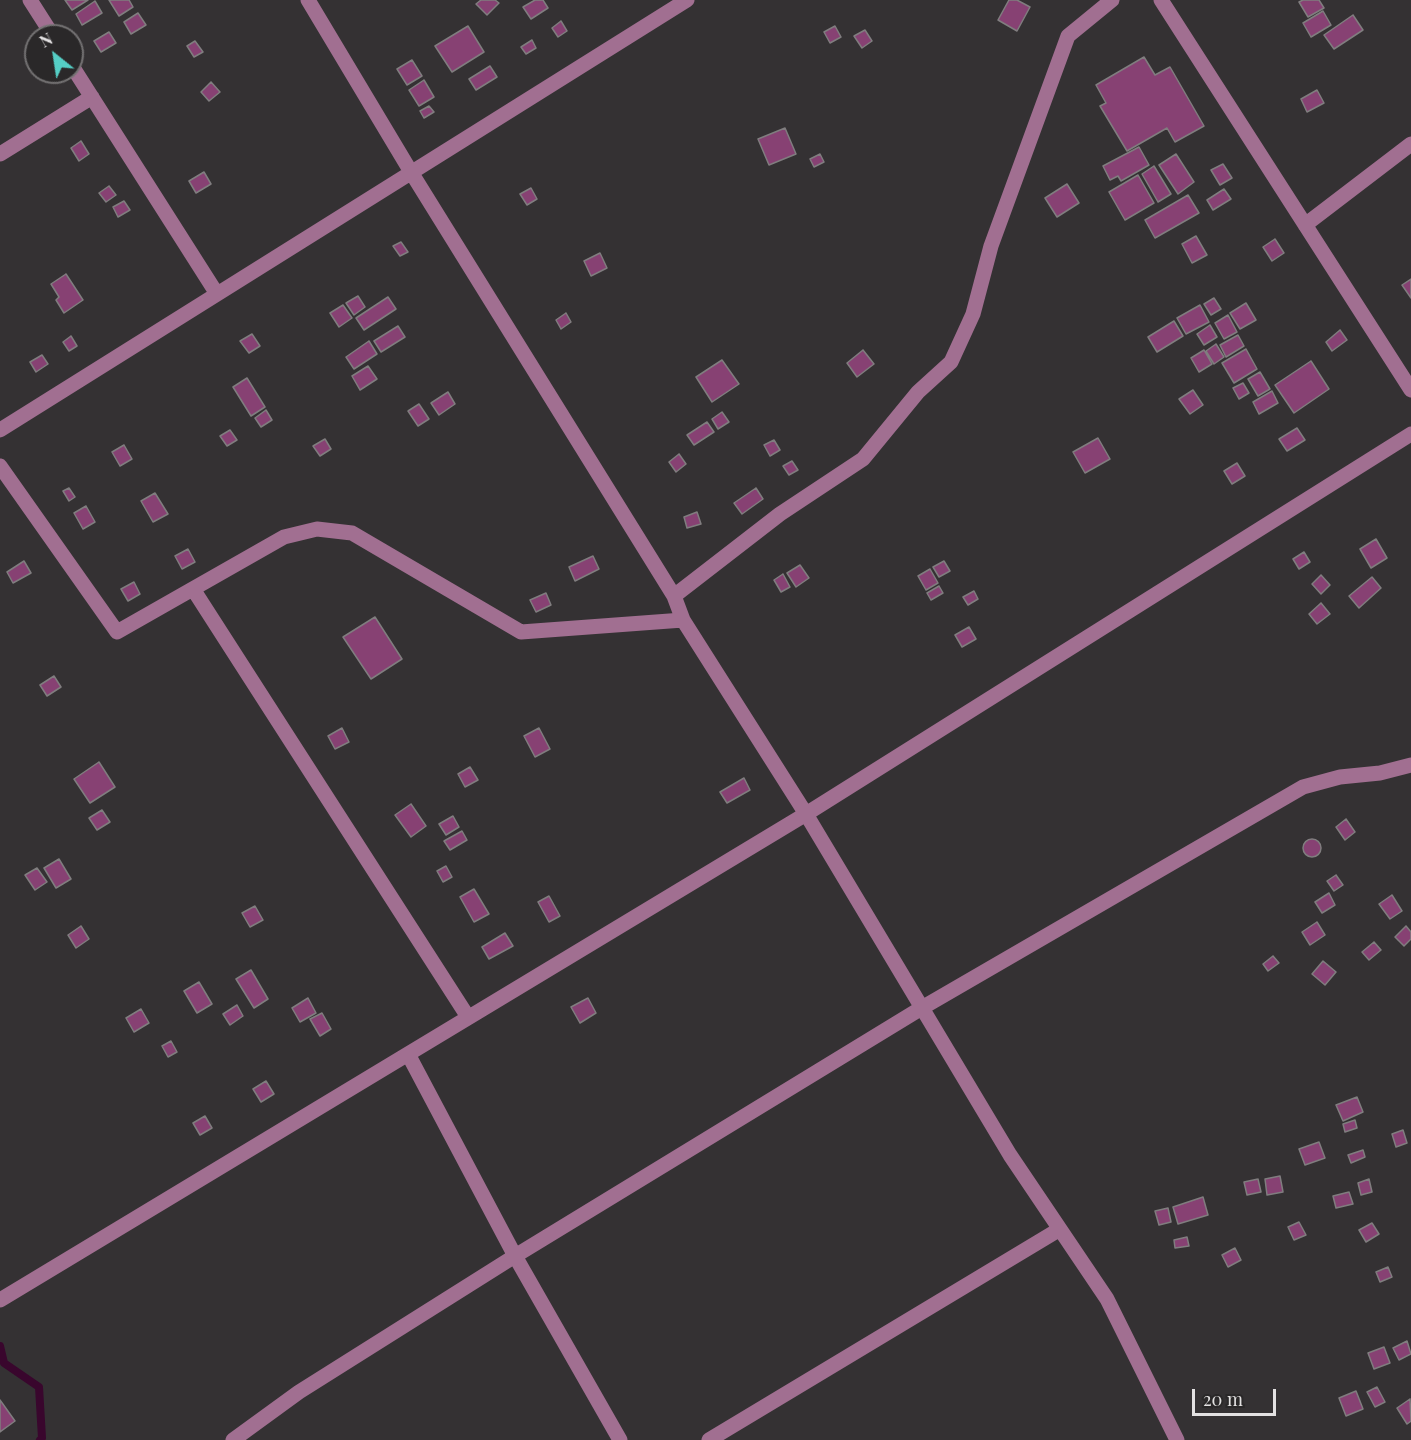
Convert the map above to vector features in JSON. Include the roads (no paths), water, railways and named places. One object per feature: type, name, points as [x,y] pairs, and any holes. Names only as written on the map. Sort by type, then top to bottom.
[{"type":"street","points":[[30,0],[45,24]]},
{"type":"street","points":[[308,0],[411,172],[674,596],[683,620],[806,814],[920,1009],[1010,1155],[1107,1299],[1177,1440]]},
{"type":"street","points":[[0,429],[687,0]]},
{"type":"street","points":[[674,596],[780,514],[863,459],[918,393],[951,362],[973,314],[991,246],[1068,36],[1112,0]]},
{"type":"street","points":[[1161,0],[1411,390]]},
{"type":"street","points":[[83,84],[217,294]]},
{"type":"street","points":[[0,154],[92,98]]},
{"type":"street","points":[[1305,225],[1411,144]]},
{"type":"street","points":[[0,1300],[806,814],[1411,434]]},
{"type":"street","points":[[0,466],[117,632],[284,537],[317,529],[352,533],[521,632],[683,620]]},
{"type":"street","points":[[193,589],[468,1017]]},
{"type":"street","points":[[233,1440],[299,1392],[515,1256],[920,1009],[1303,787],[1340,777],[1380,773],[1411,765]]},
{"type":"street","points":[[408,1054],[515,1256],[620,1440]]},
{"type":"street","points":[[709,1440],[1060,1229]]},
{"type":"waterway","points":[[0,1346],[4,1363],[39,1387],[42,1438],[40,1440]]}]
